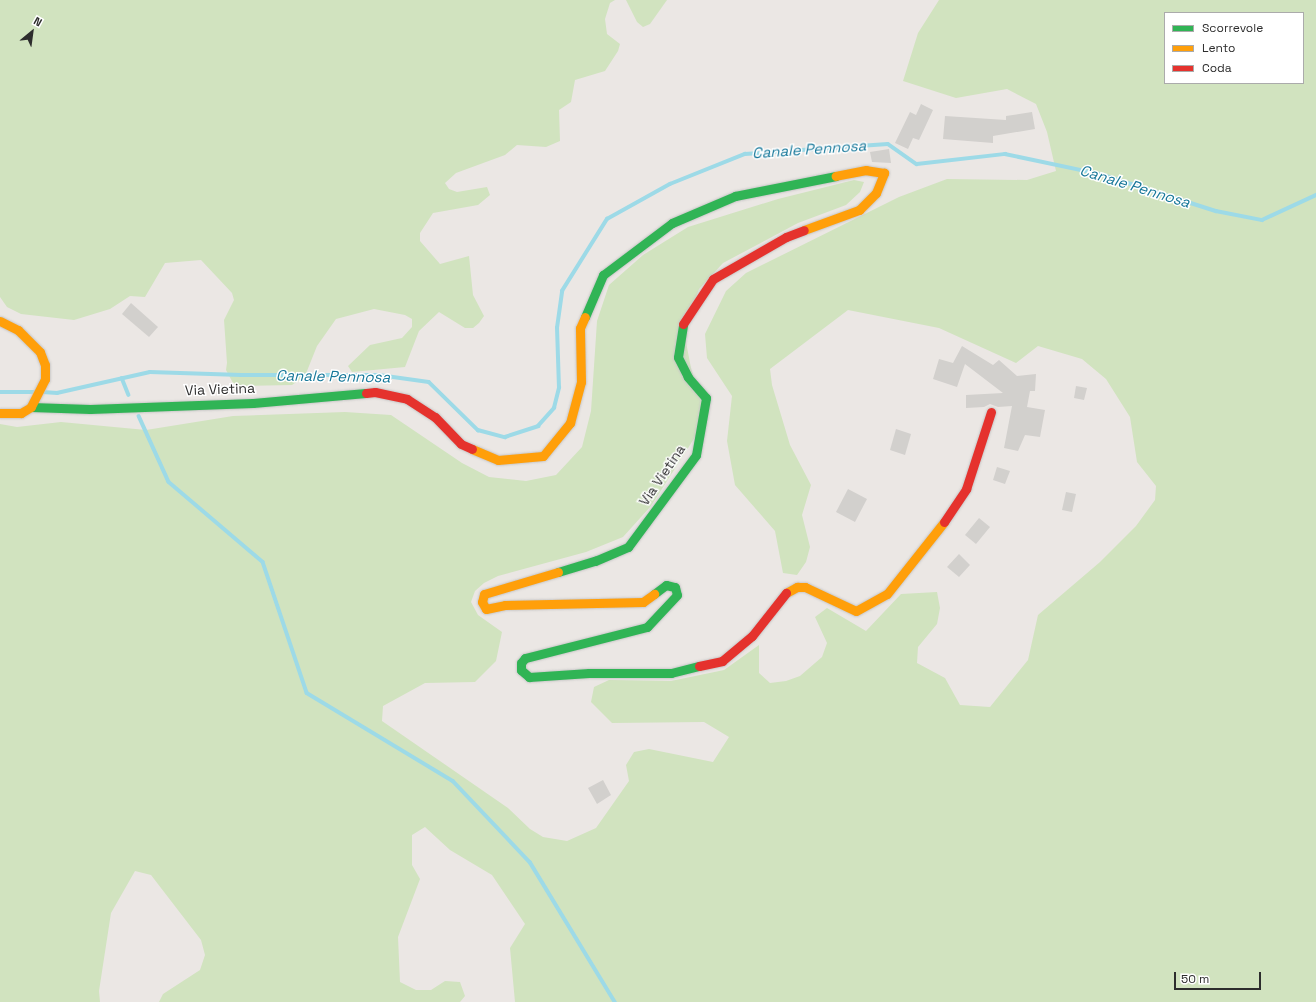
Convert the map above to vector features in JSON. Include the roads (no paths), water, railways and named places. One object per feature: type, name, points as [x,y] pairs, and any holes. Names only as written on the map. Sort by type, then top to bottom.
[{"type":"street","name":"Via Vietina","points":[[33,404],[90,409],[130,406],[253,403],[375,392],[407,399],[435,417],[461,444],[498,460],[543,456],[570,423],[581,382],[580,328],[603,275],[672,223],[736,196],[866,170],[884,174],[876,193],[860,210],[786,237],[713,279],[682,325],[678,357],[688,377],[706,398],[704,420],[696,455],[628,547],[595,561],[484,594],[482,602],[486,609],[505,604],[643,602],[666,585],[675,587],[677,595],[646,628],[611,638],[526,658],[521,663],[521,670],[530,677],[589,673],[671,673],[722,661],[752,636],[784,594],[797,587],[805,588],[856,611],[887,594],[935,535],[966,489],[992,412]]},
{"type":"street","points":[[0,321],[18,330],[40,352],[45,365],[45,379],[33,404],[21,413],[0,413]]},
{"type":"waterway","name":"Canale Pennosa","points":[[43,392],[57,393],[150,372],[241,375],[379,375],[429,382],[478,430],[505,437],[538,426],[554,408],[559,388],[557,328],[562,291],[607,219],[670,184],[745,154],[888,144],[917,164],[1005,154],[1100,174],[1216,211],[1262,220],[1316,195]]},
{"type":"waterway","points":[[122,378],[129,395]]},
{"type":"waterway","name":"Canale Pennosa","points":[[0,392],[35,392]]},
{"type":"waterway","points":[[139,416],[169,482],[263,562],[307,693],[453,781],[530,862],[615,1002]]}]
